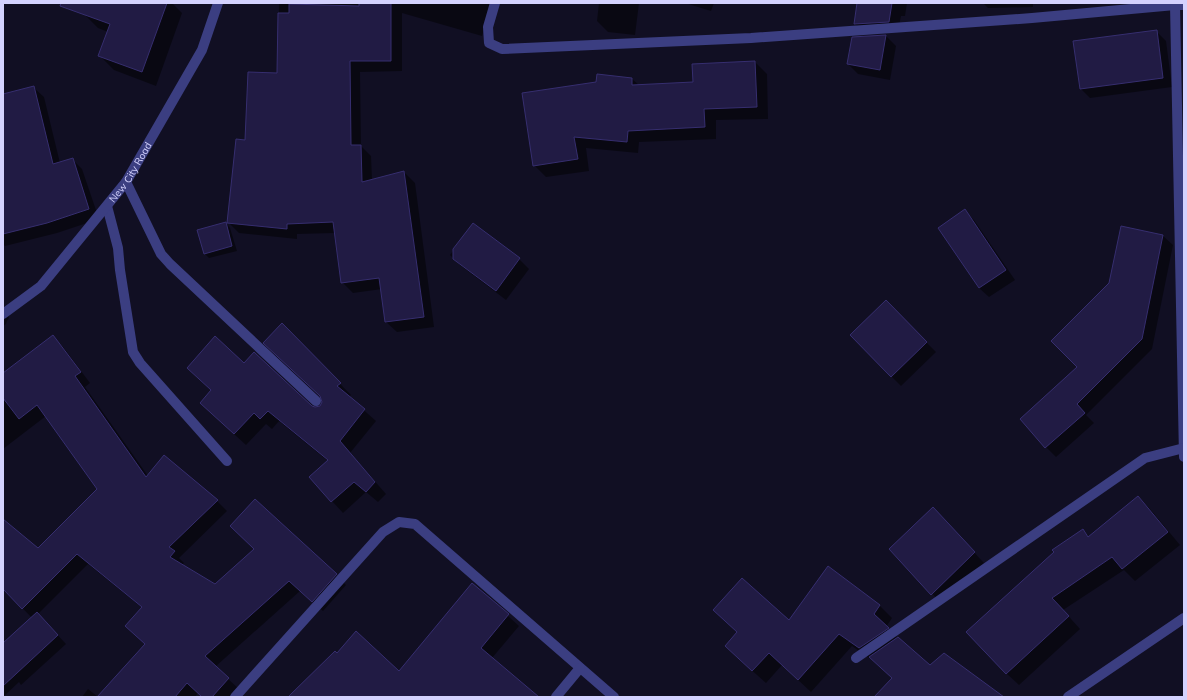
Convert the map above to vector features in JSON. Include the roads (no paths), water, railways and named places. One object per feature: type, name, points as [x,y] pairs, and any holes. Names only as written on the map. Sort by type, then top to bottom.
[{"type":"street","name":"New City Road","points":[[3,314],[41,286],[126,182],[202,50],[218,3]]},
{"type":"street","points":[[495,3],[488,28],[489,42],[502,48],[751,38],[1032,18],[1180,5],[1184,457]]},
{"type":"street","points":[[126,182],[161,254],[316,401]]},
{"type":"street","points":[[107,206],[118,248],[133,352],[140,363],[227,461]]},
{"type":"street","points":[[856,658],[1145,458],[1184,448]]},
{"type":"street","points":[[235,697],[383,532],[399,522],[415,524],[614,697]]},
{"type":"street","points":[[1068,697],[1184,618]]},
{"type":"street","points":[[556,697],[580,668]]}]
